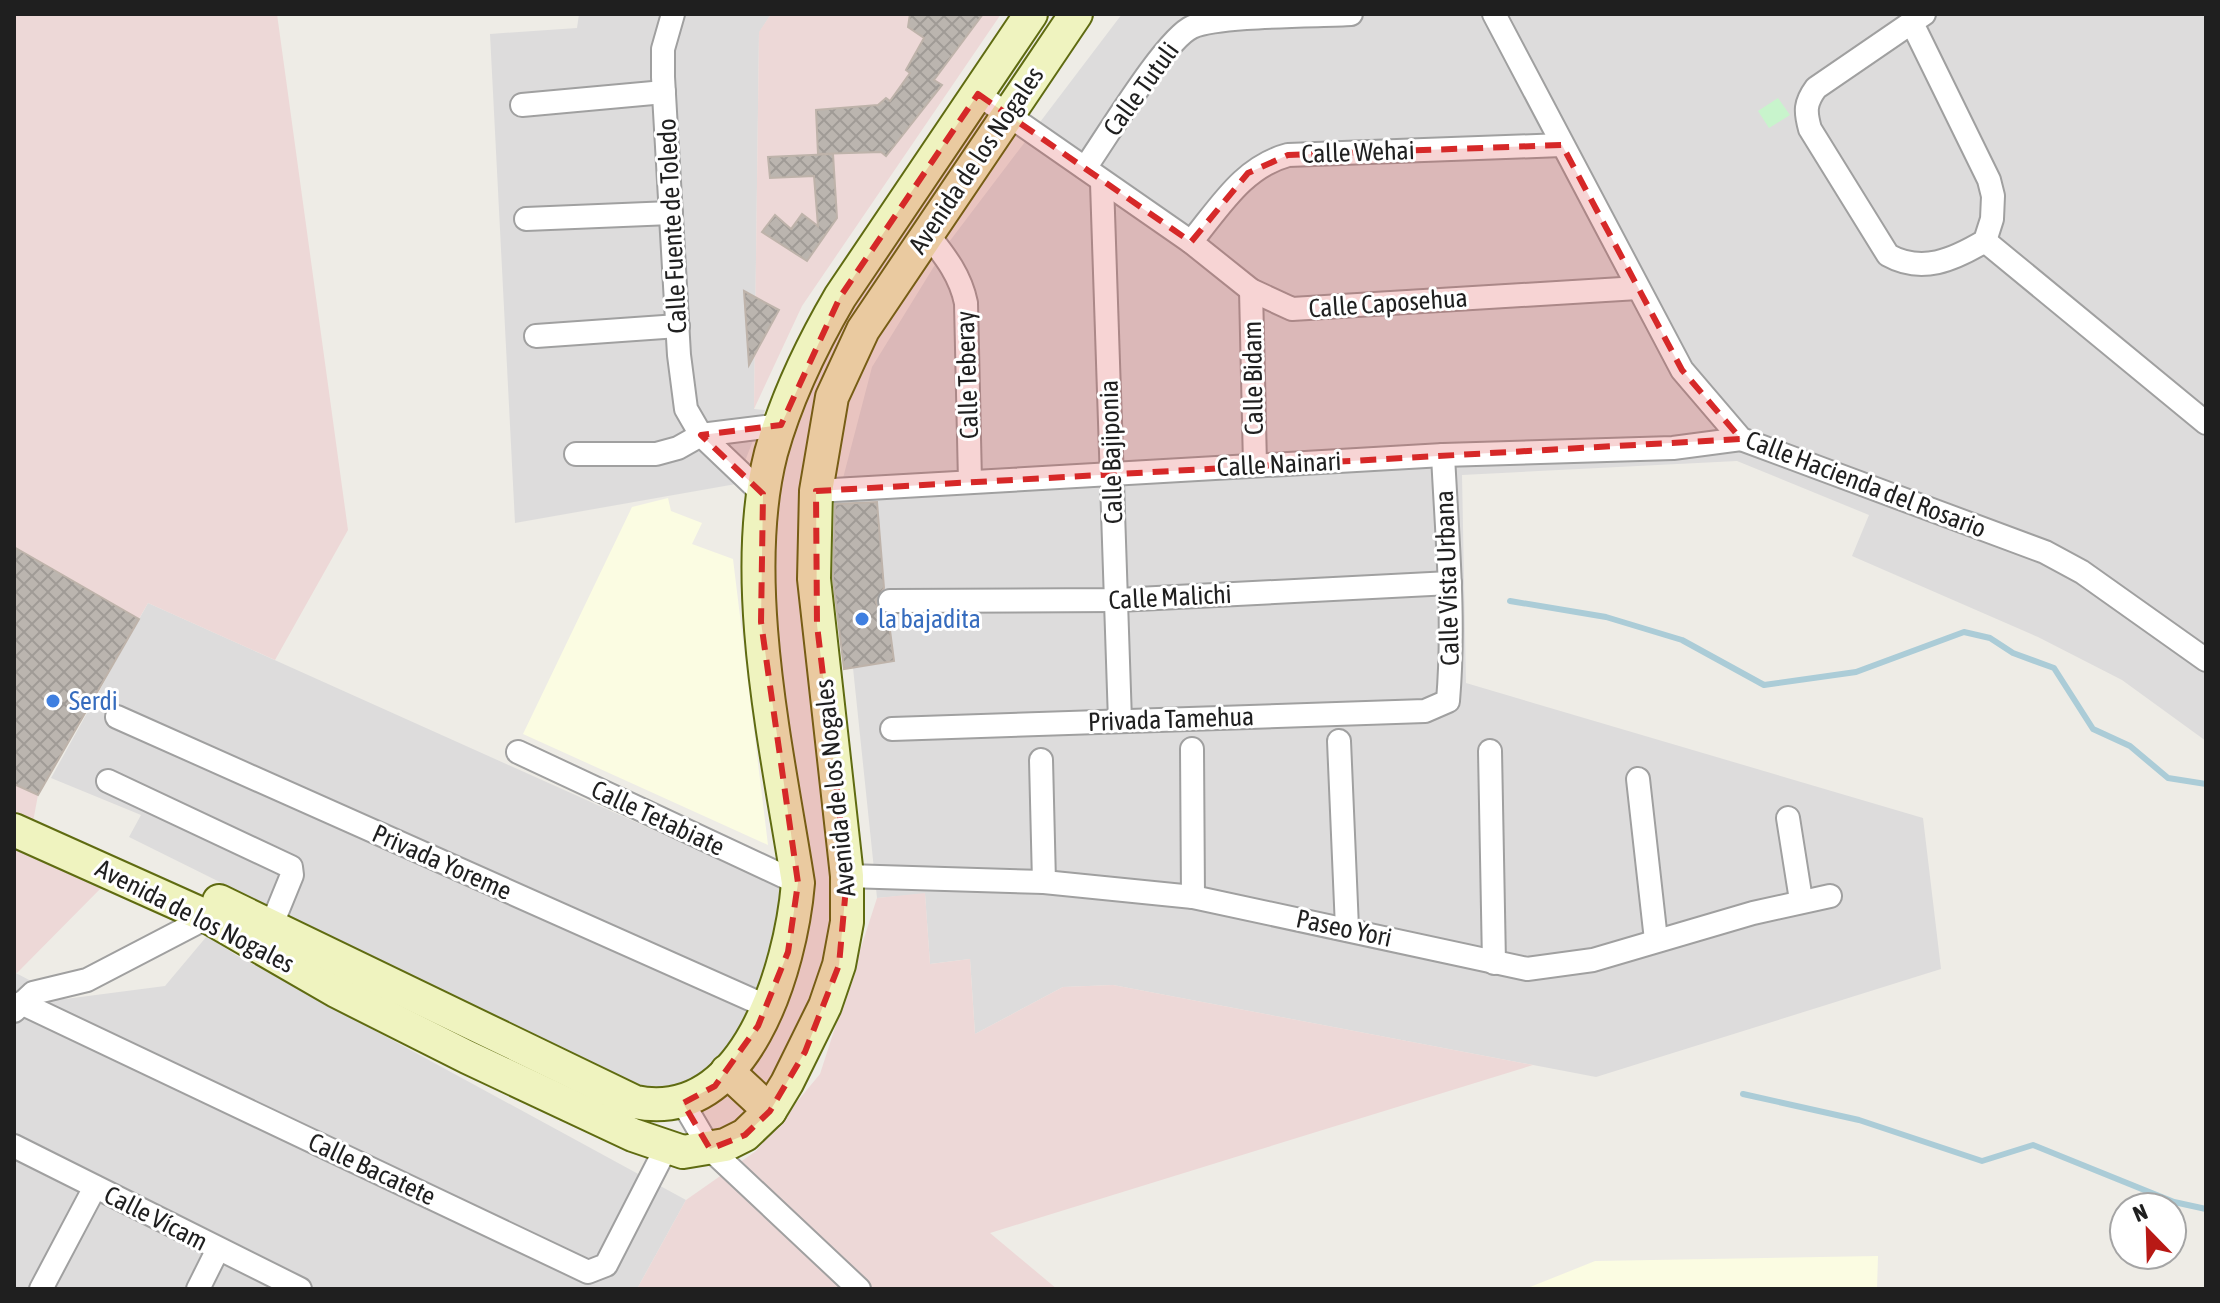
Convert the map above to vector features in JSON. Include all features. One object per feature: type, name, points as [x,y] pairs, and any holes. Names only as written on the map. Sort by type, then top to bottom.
[{"type":"main road","name":"Avenida de los Nogales","points":[[14,806],[272,924],[615,1094],[656,1106],[683,1103],[715,1086],[768,1007],[788,952],[798,883],[761,622],[763,494],[772,452],[815,339],[840,297],[1031,14]]},
{"type":"main road","name":"Avenida de los Nogales","points":[[14,830],[114,872],[208,917],[368,1008],[597,1119],[666,1148],[683,1152],[710,1149],[745,1135],[770,1111],[805,1052],[839,965],[847,922],[847,876],[817,625],[816,491],[832,397],[863,330],[926,232],[1076,14]]},
{"type":"main road","points":[[727,1071],[770,1111]]},
{"type":"street","name":"Calle Fuente de Toledo","points":[[673,14],[663,49],[664,92],[686,409],[701,435],[763,494]]},
{"type":"street","name":"Calle Tutuli","points":[[1085,168],[1168,49],[1191,27],[1217,22],[1351,14]]},
{"type":"street","name":"Calle Hacienda del Rosario","points":[[1494,14],[1682,370],[1741,439],[2045,552],[2082,572],[2206,660]]},
{"type":"street","points":[[1918,19],[1989,180],[1993,207],[1985,241],[1940,262],[1923,266],[1905,264],[1888,255],[1810,129],[1805,112],[1807,100],[1816,88],[1918,19]]},
{"type":"street","points":[[522,105],[664,92]]},
{"type":"street","name":"Calle Caposehua","points":[[978,94],[1191,242],[1251,290],[1292,309],[1638,288]]},
{"type":"street","name":"Calle Wehai","points":[[1191,242],[1248,173],[1270,160],[1288,155],[1562,145]]},
{"type":"street","name":"Calle Bajiponia","points":[[1102,183],[1120,721]]},
{"type":"street","points":[[526,219],[671,213]]},
{"type":"street","name":"Calle Teberay","points":[[926,232],[962,284],[966,303],[970,482]]},
{"type":"street","points":[[1985,241],[2206,423]]},
{"type":"street","name":"Calle Bidam","points":[[1251,290],[1255,465]]},
{"type":"street","points":[[536,336],[678,326]]},
{"type":"street","points":[[576,454],[656,454],[678,448],[701,435],[781,425]]},
{"type":"street","name":"Calle Nainari","points":[[816,491],[1443,455],[1673,448],[1741,439]]},
{"type":"street","name":"Calle Vista Urbana","points":[[1443,455],[1452,659],[1448,701]]},
{"type":"street","name":"Calle Malichi","points":[[890,601],[1118,600],[1450,583]]},
{"type":"street","name":"Privada Tamehua","points":[[892,729],[1425,711],[1448,701]]},
{"type":"street","name":"Privada Yoreme","points":[[117,717],[768,1007]]},
{"type":"street","points":[[1339,741],[1347,928]]},
{"type":"street","points":[[1192,749],[1193,897]]},
{"type":"street","points":[[1490,751],[1494,963]]},
{"type":"street","name":"Calle Tetabiate","points":[[518,752],[798,883]]},
{"type":"street","points":[[1041,760],[1044,882]]},
{"type":"street","points":[[1638,779],[1656,940]]},
{"type":"street","points":[[108,781],[291,867],[292,875],[272,924]]},
{"type":"street","points":[[1788,818],[1801,900]]},
{"type":"street","name":"Paseo Yori","points":[[847,876],[1044,882],[1193,897],[1527,969],[1558,967],[1801,900],[1830,896]]},
{"type":"street","points":[[17,1007],[33,993],[87,980],[208,917]]},
{"type":"street","name":"Calle Bacatete","points":[[17,1007],[588,1272],[606,1265],[666,1148]]},
{"type":"street","points":[[683,1103],[710,1149],[859,1289]]},
{"type":"street","name":"Calle Vícam","points":[[14,1146],[300,1289]]},
{"type":"street","points":[[41,1289],[95,1187]]},
{"type":"street","points":[[198,1289],[218,1249]]},
{"type":"highlighted area","points":[[978,94],[1191,242],[1248,173],[1288,155],[1562,145],[1682,370],[1741,439],[816,491],[817,625],[847,876],[839,965],[805,1052],[770,1111],[745,1135],[710,1149],[683,1103],[715,1086],[758,1026],[788,952],[798,883],[761,622],[763,494],[701,435],[781,425],[840,297]]},
{"type":"shaded area","points":[[14,14],[277,14],[348,530],[275,660],[148,603],[38,795],[27,854],[105,884],[17,973],[14,972]]},
{"type":"shaded area","points":[[579,14],[771,14],[759,33],[754,409],[765,410],[736,484],[515,523],[490,34],[577,28]]},
{"type":"shaded area","points":[[771,14],[1001,14],[802,306],[754,409],[759,32]]},
{"type":"shaded area","points":[[1122,14],[2206,14],[2206,741],[2122,680],[2038,637],[1852,556],[1869,515],[1737,461],[1462,475],[1466,683],[1923,818],[1941,969],[1596,1077],[1113,985],[1063,987],[975,1034],[970,959],[930,964],[925,894],[877,898],[836,505],[872,367],[949,242]]},
{"type":"shaded area","points":[[668,498],[671,511],[702,523],[692,544],[733,559],[768,845],[523,734],[632,507]]},
{"type":"shaded area","points":[[148,603],[791,892],[766,993],[707,1077],[647,1094],[129,837],[141,815],[51,778]]},
{"type":"shaded area","points":[[925,893],[930,964],[970,959],[975,1034],[1063,987],[1113,985],[1533,1065],[990,1233],[1057,1289],[637,1289],[686,1200],[756,1151],[820,1074],[877,898]]},
{"type":"shaded area","points":[[207,936],[236,955],[686,1200],[637,1289],[14,1289],[14,972],[65,999],[165,986]]},
{"type":"shaded area","points":[[1878,1256],[1877,1289],[1525,1289],[1595,1261]]},
{"type":"green space","points":[[1778,98],[1790,115],[1769,128],[1758,111]]},
{"type":"building","points":[[910,14],[983,14],[934,80],[942,85],[886,156],[881,152],[818,154],[816,110],[878,105],[886,98],[890,101],[910,73],[906,70],[924,38],[908,27]]},
{"type":"building","points":[[833,154],[837,218],[807,261],[762,232],[775,215],[791,229],[802,214],[818,226],[814,176],[770,178],[768,157]]},
{"type":"building","points":[[744,291],[779,310],[749,365]]},
{"type":"building","name":"la bajadita","points":[[877,502],[884,588],[876,602],[878,609],[888,615],[894,661],[844,669],[833,578],[835,504]]},
{"type":"building","name":"Serdi","points":[[14,547],[139,619],[38,795],[14,784]]},
{"type":"waterway","points":[[1510,601],[1606,617],[1682,640],[1764,685],[1856,672],[1964,632],[1990,638],[2013,653],[2054,668],[2093,729],[2130,746],[2168,778],[2206,784]]},
{"type":"waterway","points":[[1743,1094],[1859,1120],[1982,1161],[2033,1145],[2174,1202],[2206,1209]]},
{"type":"place","name":"la bajadita","points":[[862,619]]},
{"type":"place","name":"Serdi","points":[[53,701]]}]
